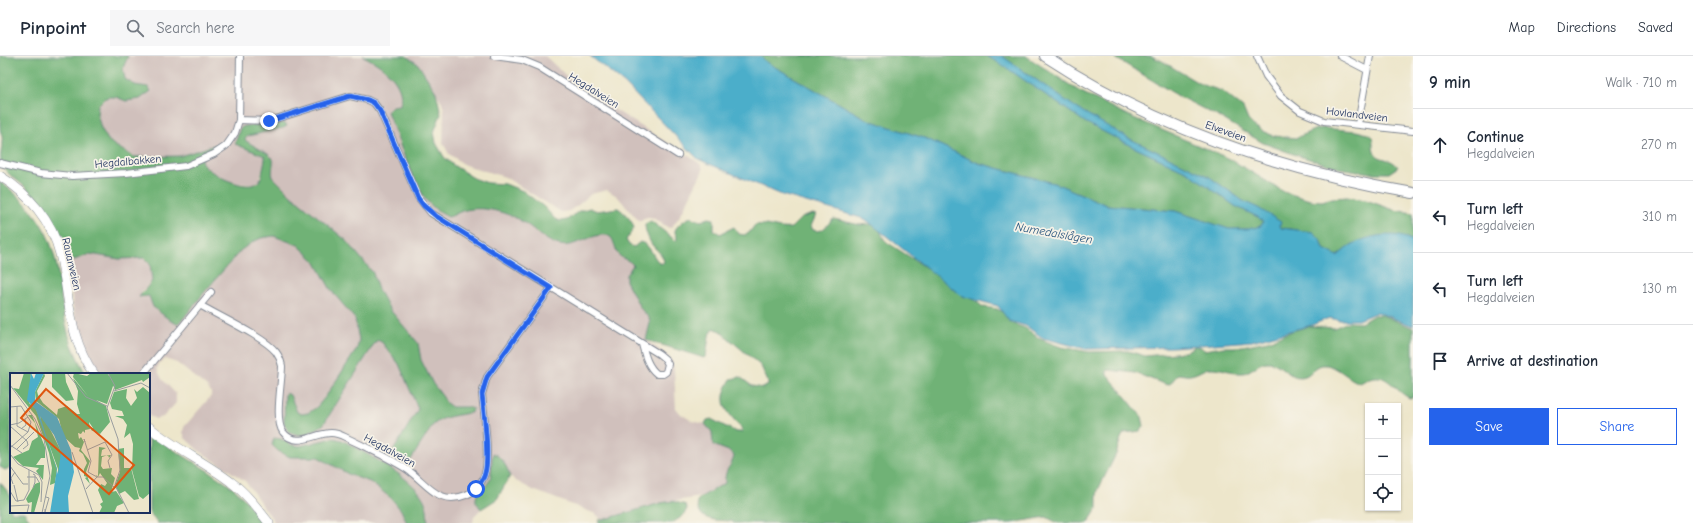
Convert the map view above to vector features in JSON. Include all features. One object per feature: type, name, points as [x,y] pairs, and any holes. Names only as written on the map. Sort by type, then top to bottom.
[{"type":"highway","name":"Elveveien","points":[[1045,56],[1135,106],[1196,133],[1291,166],[1361,183],[1413,193]]},
{"type":"main road","name":"Rauanveien","points":[[0,176],[32,202],[45,219],[61,259],[74,336],[81,353],[93,373]]},
{"type":"main road","points":[[150,428],[231,482],[246,496],[269,523]]},
{"type":"street","points":[[240,56],[239,120],[269,121],[350,96],[374,103],[380,111],[418,198],[424,206],[436,216],[642,344],[665,359],[668,364],[666,372],[663,374],[657,374],[650,368],[644,355],[642,344]]},
{"type":"street","name":"Hegdalveien","points":[[494,56],[522,60],[539,67],[678,155]]},
{"type":"street","name":"Hovlandveien","points":[[1257,56],[1266,76],[1281,96],[1300,111],[1324,121],[1413,131]]},
{"type":"street","points":[[1340,56],[1367,70]]},
{"type":"street","points":[[1358,124],[1370,56]]},
{"type":"street","name":"Hegdalbakken","points":[[0,163],[41,173],[72,176],[126,173],[186,166],[214,154],[226,146],[235,133],[239,120]]},
{"type":"street","name":"Hegdalveien","points":[[200,305],[264,342],[276,352],[282,366],[279,420],[281,431],[285,435],[298,440],[330,433],[343,436],[405,468],[432,491],[450,499],[470,494],[481,483],[486,472],[487,461],[482,394],[484,385],[487,377],[551,288]]},
{"type":"street","points":[[144,373],[211,292]]},
{"type":"shaded area","points":[[128,56],[363,56],[379,65],[390,73],[396,81],[400,91],[402,99],[400,105],[392,106],[387,111],[410,168],[425,199],[454,215],[461,211],[470,210],[486,209],[501,212],[522,221],[549,241],[560,245],[569,245],[599,235],[607,235],[612,238],[614,247],[624,259],[631,262],[633,265],[626,275],[626,281],[641,309],[649,318],[650,323],[646,340],[668,356],[672,361],[674,370],[676,408],[681,414],[692,421],[705,424],[712,432],[713,439],[722,449],[731,452],[734,456],[728,467],[725,478],[726,483],[701,497],[661,503],[602,520],[596,514],[533,490],[516,481],[510,476],[498,455],[492,459],[493,474],[489,482],[476,496],[476,502],[481,509],[474,516],[473,523],[428,523],[426,504],[315,442],[300,446],[293,445],[281,439],[278,451],[290,457],[318,457],[350,475],[370,482],[383,491],[401,510],[407,523],[275,523],[245,481],[198,450],[185,438],[183,432],[184,427],[211,396],[211,392],[207,387],[177,363],[165,359],[159,364],[157,369],[162,379],[176,394],[176,403],[163,417],[156,419],[150,416],[150,373],[99,373],[81,340],[73,307],[69,268],[74,260],[90,254],[119,259],[144,258],[150,264],[152,281],[141,292],[140,298],[149,296],[157,311],[171,321],[182,320],[241,250],[261,238],[274,236],[285,239],[298,245],[315,261],[331,290],[355,319],[359,340],[357,349],[342,373],[317,407],[308,413],[302,414],[297,412],[290,395],[289,432],[299,435],[307,434],[323,425],[376,341],[380,340],[400,364],[418,409],[392,453],[410,461],[437,421],[445,417],[472,412],[473,409],[468,407],[452,407],[446,403],[433,384],[410,333],[391,311],[382,297],[373,273],[347,241],[291,195],[273,177],[273,159],[245,139],[248,136],[269,132],[282,123],[245,126],[240,128],[237,146],[251,149],[265,156],[259,181],[256,184],[235,183],[224,180],[202,165],[201,161],[203,156],[215,145],[180,156],[134,157],[108,140],[101,128],[97,114],[98,105],[104,99],[108,97],[116,97],[126,101],[148,87],[135,85],[125,80],[123,68]]},
{"type":"shaded area","points":[[406,56],[545,56],[577,86],[698,162],[702,166],[703,170],[681,214],[672,227],[669,228],[649,217],[639,221],[617,196],[607,190],[591,194],[569,211],[561,212],[505,177],[465,165],[449,154],[443,143],[444,110],[442,102],[424,74]]},
{"type":"green space","points":[[0,56],[128,56],[123,68],[125,79],[135,85],[148,87],[151,91],[140,99],[126,101],[116,97],[108,97],[98,105],[97,114],[101,128],[108,140],[134,157],[180,156],[218,144],[219,146],[207,154],[201,161],[211,171],[229,181],[238,184],[254,184],[259,181],[265,160],[265,156],[235,144],[240,128],[245,126],[286,124],[287,126],[283,128],[248,136],[245,139],[273,159],[273,177],[291,195],[347,241],[373,273],[377,287],[391,311],[418,343],[421,360],[433,384],[446,403],[452,407],[468,407],[473,409],[472,412],[442,419],[437,422],[433,425],[410,461],[405,462],[397,459],[392,453],[418,409],[399,364],[380,340],[376,341],[323,425],[307,434],[299,435],[289,432],[284,423],[286,393],[290,395],[297,412],[302,414],[308,413],[317,407],[357,349],[359,340],[355,319],[331,290],[315,261],[298,245],[274,236],[261,238],[241,250],[177,324],[153,307],[149,296],[139,297],[152,281],[150,264],[144,258],[119,259],[90,254],[74,260],[70,257],[59,238],[45,208],[24,186],[8,173],[1,162],[2,138],[0,129]]},
{"type":"green space","points":[[363,56],[406,56],[418,64],[436,92],[441,114],[434,132],[436,143],[444,157],[453,165],[475,179],[488,183],[505,184],[523,191],[544,207],[555,219],[560,221],[567,220],[579,211],[590,208],[597,211],[618,208],[632,222],[634,228],[626,240],[629,245],[634,247],[640,242],[644,244],[650,249],[661,264],[664,262],[663,257],[652,244],[646,230],[645,224],[651,221],[676,241],[677,238],[675,230],[679,225],[691,217],[701,221],[709,218],[714,219],[714,230],[720,234],[734,227],[739,234],[744,235],[749,233],[755,225],[791,228],[801,218],[813,214],[816,215],[811,226],[813,230],[817,231],[825,228],[834,219],[860,225],[877,225],[884,239],[888,243],[966,293],[983,307],[997,309],[1004,313],[1013,324],[1025,328],[1040,339],[1061,347],[1089,352],[1128,351],[1145,356],[1185,352],[1195,346],[1201,347],[1204,350],[1223,347],[1237,347],[1268,341],[1309,326],[1334,328],[1348,322],[1361,323],[1374,315],[1382,315],[1413,328],[1413,397],[1410,398],[1401,393],[1389,382],[1380,377],[1369,378],[1360,383],[1332,366],[1327,365],[1319,366],[1305,376],[1301,377],[1296,377],[1277,365],[1269,362],[1262,363],[1244,373],[1210,368],[1190,375],[1178,374],[1170,384],[1167,385],[1135,373],[1109,370],[1107,371],[1107,374],[1142,417],[1144,426],[1141,431],[1124,433],[1121,438],[1116,454],[1098,490],[1097,509],[1088,523],[1058,523],[1046,517],[1011,523],[734,523],[731,521],[714,520],[700,513],[697,501],[701,497],[725,483],[727,471],[734,456],[731,452],[713,445],[712,432],[705,424],[707,420],[711,419],[736,432],[742,432],[742,429],[725,406],[724,394],[731,379],[740,377],[752,386],[763,388],[768,385],[761,366],[720,331],[714,328],[709,336],[706,356],[704,358],[646,340],[650,323],[649,318],[641,309],[626,281],[626,275],[633,265],[618,254],[611,237],[609,236],[598,235],[565,246],[555,244],[517,219],[499,212],[471,209],[448,217],[436,210],[426,200],[415,182],[387,111],[392,106],[400,105],[401,97],[396,81],[384,69]]},
{"type":"green space","points":[[760,56],[986,56],[1001,64],[1085,122],[1129,145],[1188,172],[1235,206],[1258,217],[1263,222],[1261,226],[1249,229],[1229,229],[1175,211],[1107,205],[1057,184],[978,163],[927,139],[868,120],[766,62]]},
{"type":"green space","points":[[1002,56],[1026,56],[1079,91],[1129,116],[1230,159],[1284,192],[1310,200],[1322,201],[1332,198],[1347,197],[1366,200],[1394,210],[1413,213],[1413,241],[1407,238],[1354,243],[1337,256],[1324,249],[1321,240],[1291,229],[1281,228],[1280,225],[1258,208],[1243,201],[1208,176],[1128,138],[1078,109]]},
{"type":"green space","points":[[1112,56],[1151,56],[1162,61],[1200,84],[1222,91],[1243,108],[1248,120],[1254,126],[1274,136],[1296,138],[1316,129],[1323,128],[1356,131],[1368,134],[1373,138],[1373,147],[1377,156],[1390,160],[1398,167],[1389,173],[1370,173],[1339,168],[1263,143],[1223,119],[1180,97]]},
{"type":"green space","points":[[0,182],[30,209],[47,235],[57,266],[69,335],[75,352],[85,373],[10,373],[10,468],[5,470],[0,467]]},
{"type":"green space","points":[[150,434],[229,485],[243,498],[264,523],[157,523],[150,513]]},
{"type":"green space","points":[[274,438],[281,439],[292,445],[300,446],[333,438],[342,440],[390,468],[413,486],[421,495],[426,505],[428,523],[407,523],[401,510],[391,498],[370,482],[350,475],[318,457],[290,457],[278,451],[272,445]]},
{"type":"green space","points":[[493,453],[504,463],[510,476],[497,499],[481,509],[476,502],[476,496],[489,481]]},
{"type":"green space","points":[[0,482],[10,495],[10,513],[25,513],[32,523],[0,523]]},
{"type":"green space","points":[[672,501],[686,505],[687,509],[683,516],[672,523],[598,523],[600,519],[602,520]]},
{"type":"water","name":"Numedalslågen","points":[[590,56],[760,56],[766,62],[868,120],[927,139],[978,163],[1057,184],[1107,205],[1175,211],[1229,229],[1249,229],[1261,226],[1263,222],[1258,217],[1235,206],[1188,172],[1129,145],[1085,122],[1001,64],[986,56],[1002,56],[1078,109],[1128,138],[1208,176],[1243,201],[1281,222],[1281,228],[1313,232],[1321,240],[1324,249],[1337,256],[1352,244],[1376,236],[1399,236],[1413,241],[1413,326],[1377,312],[1358,320],[1339,320],[1329,318],[1312,325],[1252,341],[1172,347],[1086,349],[1043,338],[1026,326],[1009,321],[998,306],[962,296],[865,219],[782,195],[698,159],[624,83]]},
{"type":"route","points":[[269,121],[350,96],[374,103],[380,111],[390,131],[418,198],[424,206],[431,213],[551,288],[487,377],[484,385],[482,394],[487,461],[486,472],[481,483],[476,489]]}]
